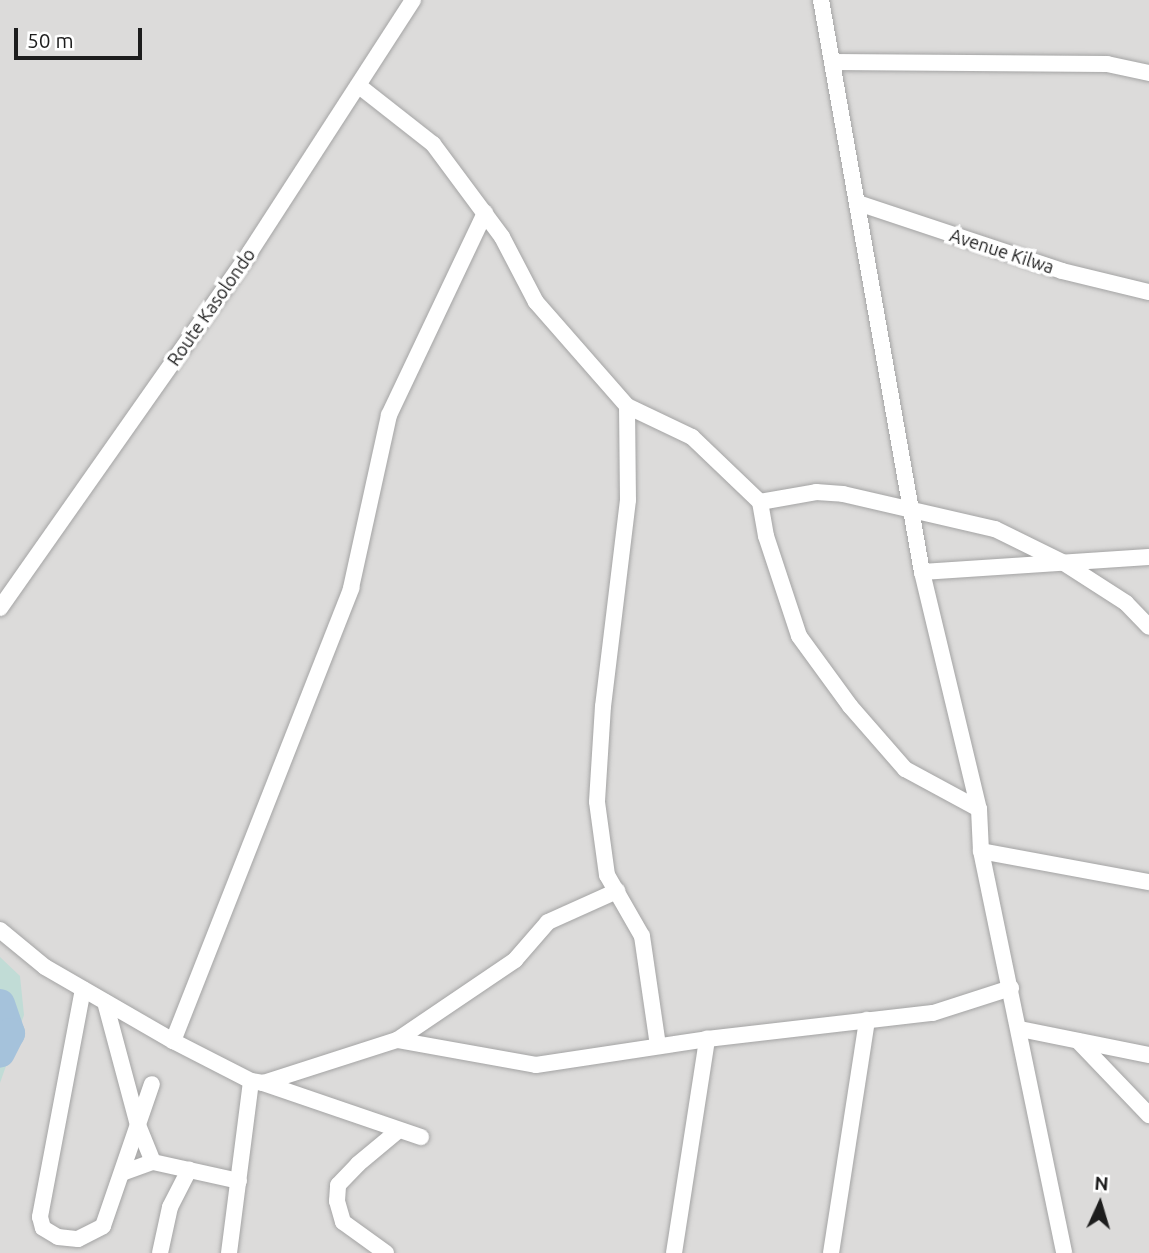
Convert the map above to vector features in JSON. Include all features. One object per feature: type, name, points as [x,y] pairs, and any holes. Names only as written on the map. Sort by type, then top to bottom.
[{"type":"street","name":"Route Kasolondo","points":[[0,608],[250,252],[412,0]]},
{"type":"street","points":[[821,0],[922,572],[979,808],[981,851],[1020,1029],[1064,1253]]},
{"type":"street","points":[[833,62],[1107,64],[1149,73]]},
{"type":"street","points":[[359,86],[433,144],[502,237],[536,302],[627,406],[692,437],[760,502],[766,536],[799,636],[850,706],[905,769],[979,808]]},
{"type":"street","name":"Avenue Kilwa","points":[[858,202],[1062,271],[1149,292]]},
{"type":"street","points":[[173,1041],[351,588],[389,415],[485,214]]},
{"type":"street","points":[[627,406],[628,500],[603,706],[597,802],[607,875],[642,936],[658,1046]]},
{"type":"street","points":[[760,502],[816,492],[844,494],[995,529],[1064,563],[1126,603],[1149,627]]},
{"type":"street","points":[[922,572],[1149,557]]},
{"type":"street","points":[[981,851],[1149,882]]},
{"type":"street","points":[[257,1082],[397,1040],[515,960],[548,922],[617,891]]},
{"type":"street","points":[[0,930],[45,967],[173,1041],[257,1082],[421,1138]]},
{"type":"street","points":[[397,1040],[536,1065],[707,1039],[933,1013],[1010,988]]},
{"type":"street","points":[[83,989],[40,1217],[43,1228],[58,1237],[78,1239],[103,1226],[152,1084]]},
{"type":"street","points":[[105,1002],[138,1125],[153,1162]]},
{"type":"street","points":[[831,1253],[867,1020]]},
{"type":"street","points":[[1020,1029],[1149,1055]]},
{"type":"street","points":[[674,1253],[707,1039]]},
{"type":"street","points":[[1077,1041],[1149,1115]]},
{"type":"street","points":[[229,1253],[257,1082]]},
{"type":"street","points":[[386,1253],[343,1222],[337,1201],[338,1185],[358,1164],[399,1130]]},
{"type":"street","points":[[121,1173],[153,1162],[239,1181]]},
{"type":"street","points":[[160,1253],[170,1207],[189,1170]]},
{"type":"shaded area","points":[[0,0],[1149,0],[1149,1253],[0,1253]]},
{"type":"shaded area","points":[[0,957],[20,976],[24,1015],[0,1083]]},
{"type":"waterway","points":[[0,1004],[10,1033],[0,1053]]}]
